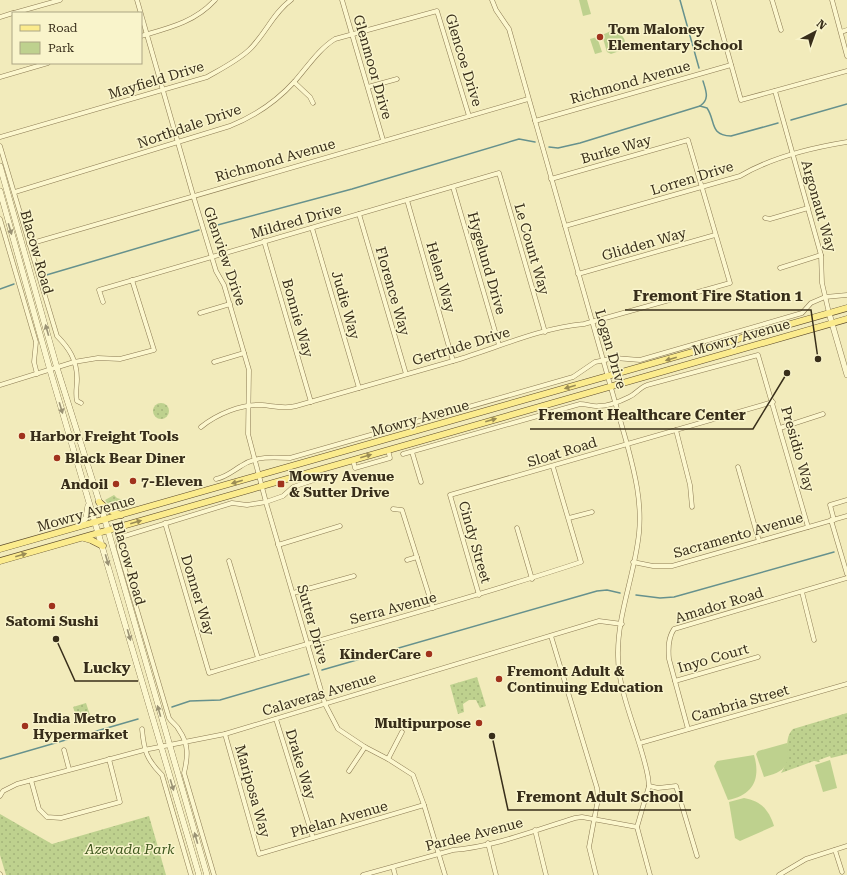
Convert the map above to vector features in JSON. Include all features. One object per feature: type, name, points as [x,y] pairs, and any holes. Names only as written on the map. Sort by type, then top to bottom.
[{"type":"main road","name":"Blacow Road","points":[[0,166],[58,368],[108,530],[207,875]]},
{"type":"main road","name":"Blacow Road","points":[[0,191],[50,370],[199,875]]},
{"type":"main road","name":"Mowry Avenue","points":[[0,549],[75,529],[847,308]]},
{"type":"main road","name":"Mowry Avenue","points":[[0,561],[847,319]]},
{"type":"main road","points":[[75,529],[83,522],[87,515],[87,493]]},
{"type":"main road","points":[[99,502],[107,510],[122,515]]},
{"type":"main road","points":[[82,537],[103,546]]},
{"type":"main road","points":[[0,554],[22,543]]},
{"type":"street","points":[[18,12],[60,0]]},
{"type":"street","name":"Glenview Drive","points":[[137,0],[141,12]]},
{"type":"street","points":[[142,36],[188,21],[203,12],[216,0]]},
{"type":"street","name":"Mayfield Drive","points":[[0,137],[207,77],[231,63],[249,50],[274,18],[292,0]]},
{"type":"street","name":"Glenmoor Drive","points":[[342,0],[383,140]]},
{"type":"street","name":"Logan Drive","points":[[492,0],[496,10],[508,29],[578,274],[593,321],[627,444],[639,500],[639,534],[622,624],[618,656],[619,669],[647,767],[649,786],[637,827]]},
{"type":"street","points":[[713,0],[741,100],[847,71]]},
{"type":"street","points":[[772,0],[781,30]]},
{"type":"street","points":[[832,0],[847,56]]},
{"type":"street","name":"Northdale Drive","points":[[14,192],[178,143],[245,120],[277,99],[327,44],[352,34],[437,11]]},
{"type":"street","name":"Glencoe Drive","points":[[437,11],[469,116]]},
{"type":"street","points":[[0,17],[12,14]]},
{"type":"street","name":"Glenview Drive","points":[[142,15],[193,195],[216,271],[224,285],[249,370],[248,434],[256,459],[259,476]]},
{"type":"street","points":[[841,32],[847,30]]},
{"type":"street","points":[[0,77],[45,64]]},
{"type":"street","name":"Richmond Avenue","points":[[535,121],[731,65]]},
{"type":"street","points":[[368,87],[397,79]]},
{"type":"street","points":[[294,82],[310,97],[313,103]]},
{"type":"street","name":"Argonaut Way","points":[[776,90],[792,155],[821,255],[822,283],[825,297],[847,375]]},
{"type":"street","name":"Richmond Avenue","points":[[29,244],[193,195],[528,99]]},
{"type":"street","name":"Burke Way","points":[[551,179],[688,140],[702,188]]},
{"type":"street","name":"Lorren Drive","points":[[565,226],[740,176],[760,164],[825,146],[847,142]]},
{"type":"street","name":"Blacow Road","points":[[0,146],[57,336],[70,350],[74,362],[77,380],[75,393],[77,401],[81,403]]},
{"type":"street","name":"Mildred Drive","points":[[103,302],[99,290],[499,173]]},
{"type":"street","name":"Le Count Way","points":[[499,173],[545,332]]},
{"type":"street","name":"Hygelund Drive","points":[[453,187],[499,346]]},
{"type":"street","points":[[702,188],[716,236]]},
{"type":"street","name":"Helen Way","points":[[407,200],[453,361]]},
{"type":"street","points":[[765,218],[770,219],[808,208]]},
{"type":"street","name":"Florence Way","points":[[359,214],[406,374]]},
{"type":"street","name":"Blacow Road","points":[[0,219],[36,342],[34,362],[37,374]]},
{"type":"street","name":"Judie Way","points":[[312,228],[359,388]]},
{"type":"street","name":"Gertrude Drive","points":[[201,427],[225,412],[249,405],[292,407],[453,361],[545,332],[593,321],[730,283],[716,236]]},
{"type":"street","name":"Glidden Way","points":[[578,274],[716,236]]},
{"type":"street","name":"Bonnie Way","points":[[264,241],[311,402]]},
{"type":"street","points":[[780,268],[821,255]]},
{"type":"street","points":[[0,384],[74,362],[98,358],[120,359],[154,350],[132,280]]},
{"type":"street","name":"Mowry Avenue","points":[[216,479],[227,476],[241,466],[256,459],[270,456],[290,458],[298,456],[573,377],[589,365],[603,360],[624,358],[640,360],[802,313],[811,303],[825,297],[847,295]]},
{"type":"street","points":[[200,313],[230,304]]},
{"type":"street","points":[[214,362],[244,353]]},
{"type":"street","name":"Mowry Avenue","points":[[403,454],[580,404],[598,406],[615,402],[628,398],[637,393],[640,388],[647,385],[758,355]]},
{"type":"street","name":"Presidio Way","points":[[758,355],[773,402],[808,527]]},
{"type":"street","name":"Sloat Road","points":[[450,495],[553,467],[773,402]]},
{"type":"street","points":[[780,428],[823,414]]},
{"type":"street","points":[[676,430],[690,485],[692,507]]},
{"type":"street","points":[[412,452],[421,482]]},
{"type":"street","points":[[553,467],[570,518],[592,512]]},
{"type":"street","points":[[738,467],[759,541]]},
{"type":"street","name":"Sutter Drive","points":[[259,476],[325,704],[338,729],[365,747],[388,759],[413,775],[440,854],[445,875]]},
{"type":"street","points":[[164,523],[232,503],[256,505],[279,498],[293,487],[320,478]]},
{"type":"street","name":"Cindy Street","points":[[450,495],[479,595]]},
{"type":"street","points":[[847,500],[830,505],[832,520],[847,574]]},
{"type":"street","points":[[393,509],[402,510],[432,608]]},
{"type":"street","name":"Sacramento Avenue","points":[[633,562],[653,566],[672,566],[847,516]]},
{"type":"street","name":"Serra Avenue","points":[[210,673],[479,595],[581,562],[570,518]]},
{"type":"street","name":"Blacow Road","points":[[164,523],[118,538],[119,550],[169,718],[181,732],[185,743],[188,757],[184,773],[214,875]]},
{"type":"street","name":"Donner Way","points":[[164,523],[210,673]]},
{"type":"street","points":[[278,545],[340,526]]},
{"type":"street","points":[[517,528],[532,579]]},
{"type":"street","points":[[408,560],[417,558]]},
{"type":"street","points":[[229,561],[258,658]]},
{"type":"street","points":[[293,593],[354,576]]},
{"type":"street","name":"Amador Road","points":[[688,729],[675,681],[668,647],[670,634],[674,629],[847,578]]},
{"type":"street","points":[[802,592],[814,640]]},
{"type":"street","name":"Calaveras Avenue","points":[[0,796],[3,791],[17,784],[109,758],[225,734],[599,621],[622,624]]},
{"type":"street","points":[[552,636],[597,788],[598,799],[589,847],[596,875]]},
{"type":"street","name":"Inyo Court","points":[[675,681],[758,657]]},
{"type":"street","name":"Cambria Street","points":[[640,743],[847,684]]},
{"type":"street","name":"Drake Way","points":[[276,719],[313,838]]},
{"type":"street","points":[[142,729],[144,750],[152,765],[162,775],[191,875]]},
{"type":"street","points":[[388,759],[402,732]]},
{"type":"street","name":"Mariposa Way","points":[[225,734],[259,854]]},
{"type":"street","points":[[348,771],[365,747]]},
{"type":"street","points":[[64,750],[69,769]]},
{"type":"street","points":[[31,780],[39,809],[47,816],[61,818],[120,802],[109,758]]},
{"type":"street","points":[[649,786],[658,788],[676,786],[697,856]]},
{"type":"street","name":"Phelan Avenue","points":[[259,854],[424,805]]},
{"type":"street","name":"Pardee Avenue","points":[[363,875],[440,854],[488,843],[574,818],[582,817],[637,827]]},
{"type":"street","points":[[637,827],[650,875]]},
{"type":"street","points":[[535,830],[546,875]]},
{"type":"street","points":[[488,843],[496,875]]},
{"type":"street","points":[[781,874],[806,859],[847,846]]},
{"type":"street","points":[[836,850],[842,872]]},
{"type":"street","points":[[393,867],[395,875]]},
{"type":"green space","points":[[579,0],[587,0],[591,14],[583,16]]},
{"type":"green space","points":[[611,31],[621,34],[625,42],[625,49],[611,54],[607,52],[602,35]]},
{"type":"green space","points":[[597,37],[602,52],[595,54],[590,39]]},
{"type":"green space","points":[[161,403],[168,408],[169,411],[164,418],[161,419],[154,414],[153,411],[158,404]]},
{"type":"green space","points":[[114,495],[117,498],[133,503],[117,508],[110,507],[105,500]]},
{"type":"green space","points":[[477,677],[486,706],[480,708],[476,700],[469,700],[463,704],[464,712],[458,714],[450,685]]},
{"type":"green space","points":[[86,703],[91,718],[78,722],[73,707]]},
{"type":"green space","points":[[847,713],[847,754],[831,758],[830,756],[819,760],[820,762],[814,761],[781,773],[786,760],[788,738],[793,729]]},
{"type":"green space","points":[[787,743],[788,757],[785,766],[782,770],[764,777],[756,754],[758,751]]},
{"type":"green space","points":[[754,755],[756,771],[753,785],[744,794],[737,798],[728,800],[714,766],[717,761]]},
{"type":"green space","points":[[830,760],[837,788],[823,792],[815,765]]},
{"type":"green space","points":[[744,798],[755,801],[764,807],[770,815],[774,826],[740,841],[735,838],[729,802]]},
{"type":"green space","name":"Azevada Park","points":[[0,814],[52,844],[149,816],[166,875],[6,875],[0,855]]},
{"type":"waterway","points":[[680,0],[699,68]]},
{"type":"waterway","points":[[549,147],[558,148],[580,143],[700,106],[706,98],[706,91],[703,81]]},
{"type":"waterway","points":[[791,120],[847,104]]},
{"type":"waterway","points":[[700,106],[707,108],[716,130],[724,135],[731,136],[778,123]]},
{"type":"waterway","points":[[210,227],[352,189],[519,139],[535,142]]},
{"type":"waterway","points":[[43,276],[199,230]]},
{"type":"waterway","points":[[0,289],[14,284]]},
{"type":"waterway","points":[[636,595],[660,598],[674,597],[834,552]]},
{"type":"waterway","points":[[322,670],[597,591],[607,590],[620,593]]},
{"type":"waterway","points":[[172,707],[190,701],[220,700],[309,674]]},
{"type":"waterway","points":[[0,759],[138,719]]},
{"type":"place","name":"Tom Maloney Elementary School","points":[[600,37]]},
{"type":"place","name":"Fremont Fire Station 1","points":[[818,359]]},
{"type":"place","name":"Fremont Healthcare Center","points":[[787,373]]},
{"type":"place","name":"Harbor Freight Tools","points":[[22,436]]},
{"type":"place","name":"Black Bear Diner","points":[[57,458]]},
{"type":"place","name":"7-Eleven","points":[[133,481]]},
{"type":"place","name":"Andoil","points":[[116,484]]},
{"type":"place","name":"Mowry Avenue & Sutter Drive","points":[[281,484]]},
{"type":"place","name":"Satomi Sushi","points":[[52,606]]},
{"type":"place","name":"Lucky","points":[[56,639]]},
{"type":"place","name":"KinderCare","points":[[429,654]]},
{"type":"place","name":"Fremont Adult & Continuing Education","points":[[499,679]]},
{"type":"place","name":"Multipurpose","points":[[479,723]]},
{"type":"place","name":"India Metro Hypermarket","points":[[25,726]]},
{"type":"place","name":"Fremont Adult School","points":[[492,736]]}]
